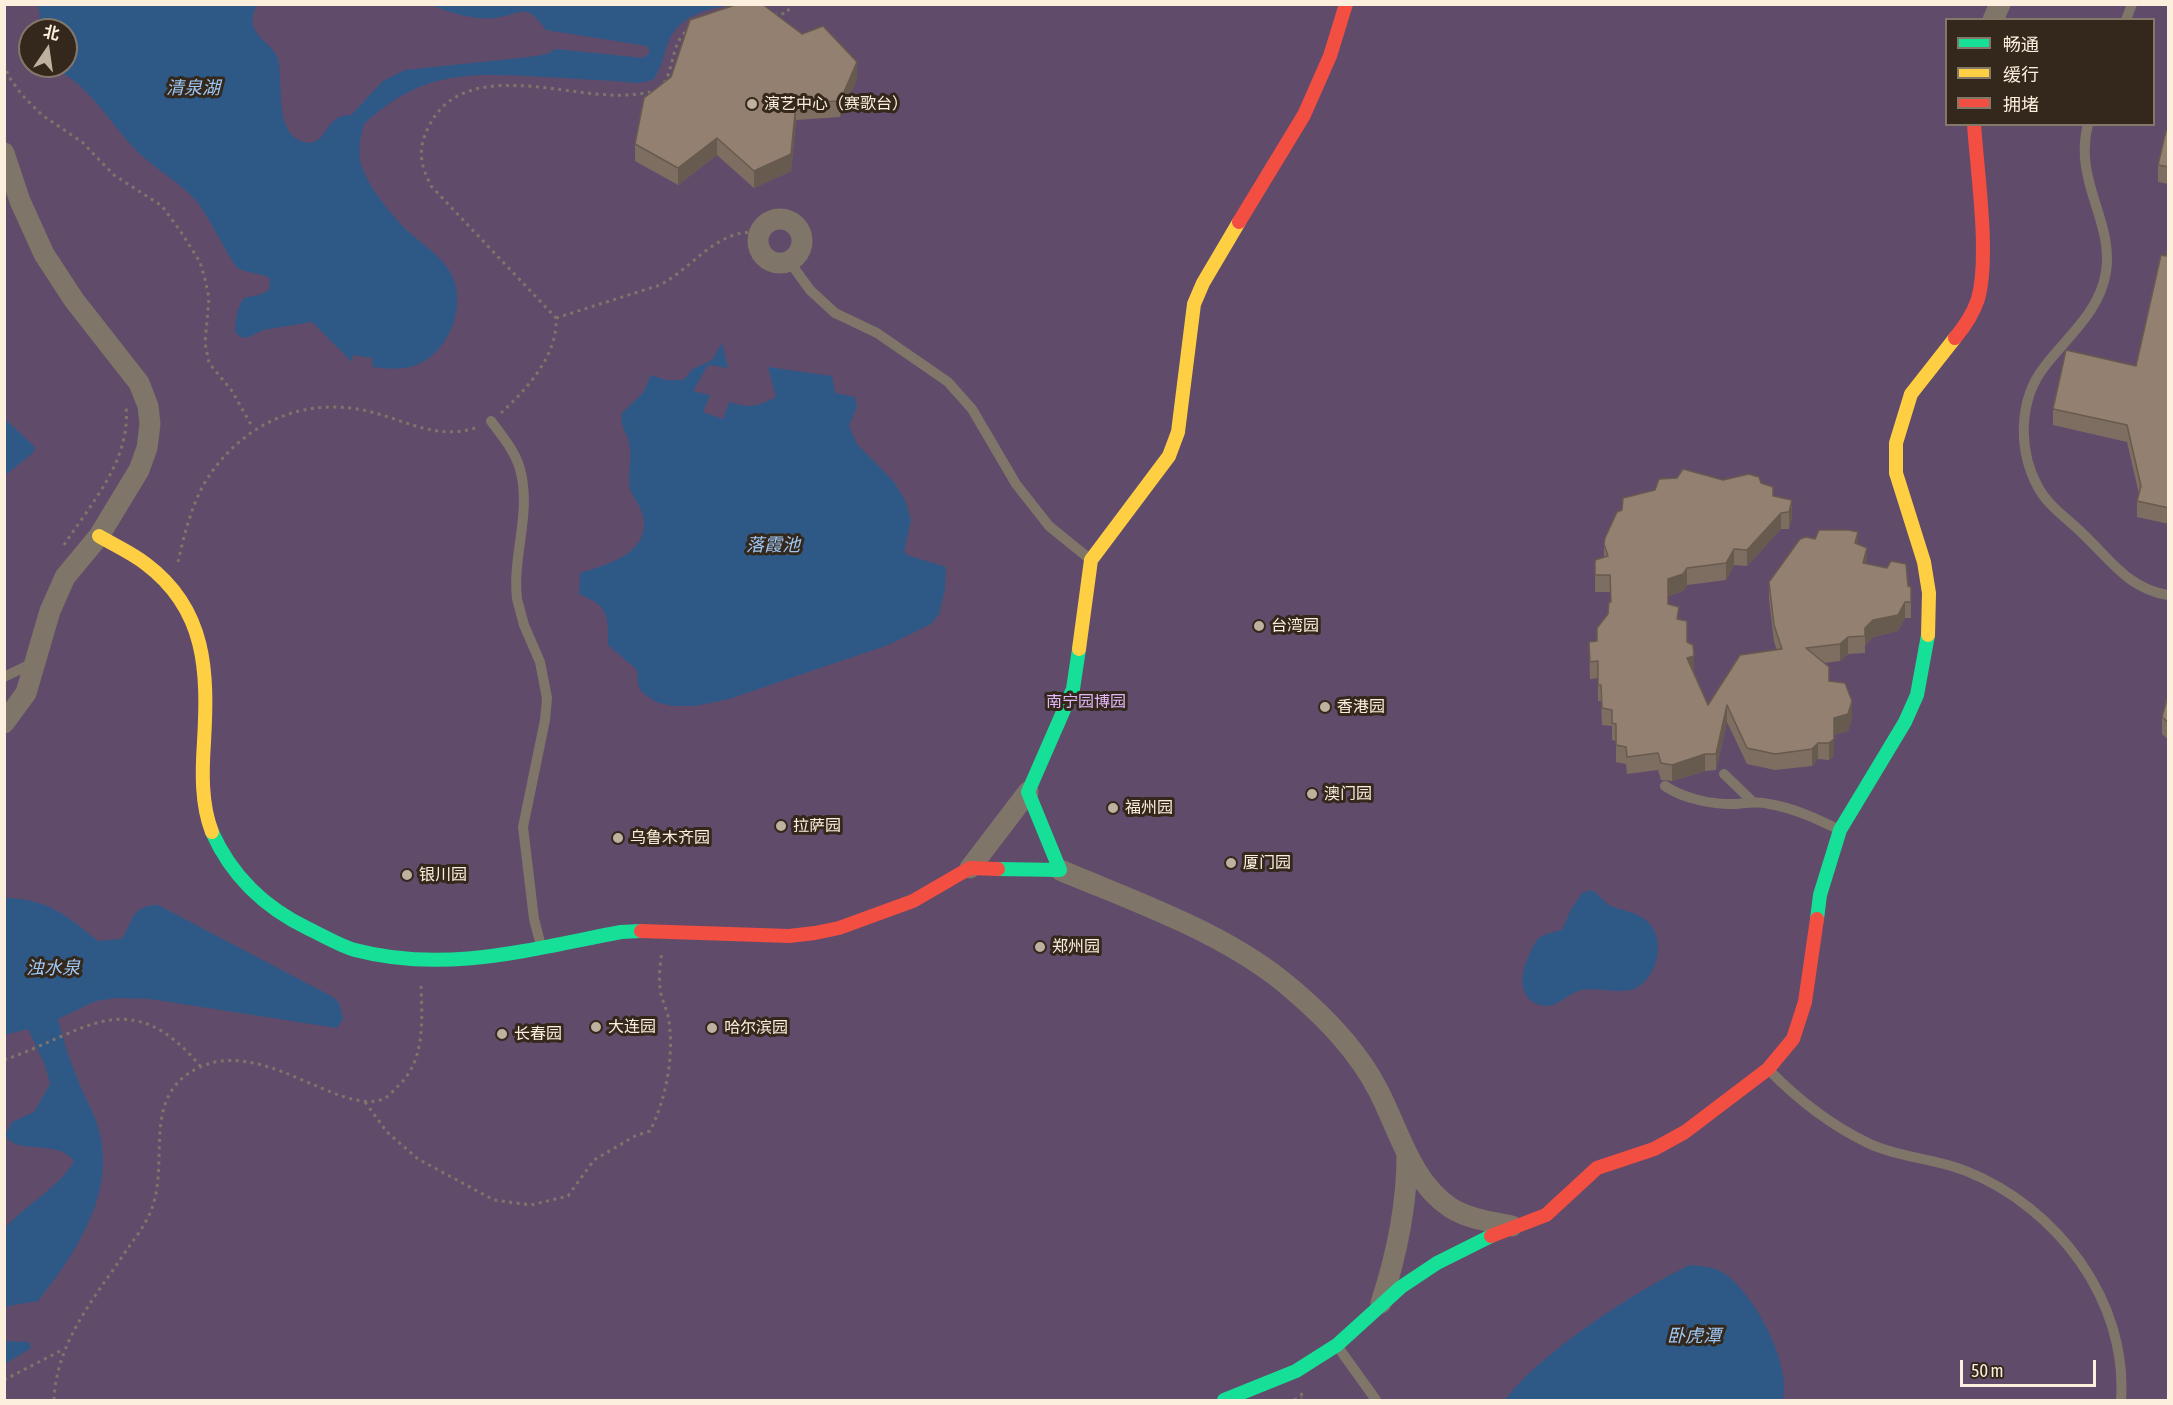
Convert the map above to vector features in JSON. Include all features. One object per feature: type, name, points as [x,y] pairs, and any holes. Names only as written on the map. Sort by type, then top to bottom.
[{"type":"street","points":[[99,536],[146,564],[171,587],[186,606],[203,655],[207,693],[202,776],[209,824],[224,859],[255,896],[296,923],[353,950],[420,962],[485,958],[621,932],[664,930],[789,936],[839,928],[913,901],[970,868],[1028,792],[1073,689],[1091,560],[1169,456],[1178,432],[1194,304],[1203,283],[1304,115],[1330,56],[1346,4]]},
{"type":"street","points":[[1994,18],[2000,4]]},
{"type":"street","points":[[1224,1401],[1296,1371],[1337,1345],[1381,1303],[1437,1263],[1512,1226],[1546,1215],[1597,1168],[1654,1149],[1685,1132],[1768,1069],[1793,1039],[1801,1019],[1820,895],[1840,830],[1905,722],[1917,695],[1924,666],[1930,623],[1929,593],[1924,562],[1896,473],[1896,443],[1911,394],[1969,320],[1978,298],[1983,265],[1974,126]]},
{"type":"street","points":[[4,153],[20,201],[44,254],[74,300],[139,383],[148,406],[147,448],[139,470],[99,536],[65,577],[50,611],[26,693],[4,723]]},
{"type":"street","points":[[776,219],[783,219],[796,225],[800,231],[802,245],[795,257],[789,261],[775,262],[768,259],[759,247],[759,232],[763,226],[776,219]]},
{"type":"street","points":[[1028,792],[1060,870]]},
{"type":"street","points":[[970,868],[1060,870],[1222,941],[1292,989],[1343,1037],[1377,1088],[1407,1155],[1428,1185],[1451,1207],[1479,1220],[1512,1226]]},
{"type":"street","points":[[1381,1303],[1402,1225],[1407,1183],[1407,1155]]},
{"type":"lane","points":[[2088,126],[2083,163],[2101,225],[2108,263],[2104,286],[2075,332],[2043,368],[2029,398],[2023,425],[2025,453],[2038,488],[2052,506],[2083,534],[2121,574],[2144,590],[2169,595]]},
{"type":"lane","points":[[789,261],[810,290],[835,313],[878,333],[948,382],[972,410],[1016,484],[1049,525],[1091,560]]},
{"type":"lane","points":[[491,421],[513,451],[520,468],[524,513],[516,586],[517,599],[546,683],[545,720],[523,827],[534,919],[541,947]]},
{"type":"lane","points":[[4,677],[36,662]]},
{"type":"lane","points":[[1724,774],[1752,801]]},
{"type":"lane","points":[[1665,786],[1676,794],[1694,799],[1736,804],[1752,801],[1804,813],[1840,830]]},
{"type":"lane","points":[[1768,1069],[1787,1088],[1856,1137],[1896,1152],[1965,1170],[2029,1204],[2076,1256],[2094,1287],[2110,1322],[2119,1352],[2122,1376],[2121,1401]]},
{"type":"lane","points":[[1337,1345],[1376,1401]]},
{"type":"path","points":[[770,14],[787,13],[791,4]]},
{"type":"path","points":[[171,587],[186,531],[203,485],[223,456],[254,429],[288,414],[324,405],[363,410],[429,431],[453,432],[475,429],[491,421],[543,366],[556,330],[556,318],[431,186],[420,164],[423,139],[436,113],[453,96],[491,88],[536,85],[610,95],[660,91],[668,77],[674,51],[684,33],[692,28]]},
{"type":"path","points":[[4,64],[9,77],[22,95],[42,115],[81,142],[114,175],[162,206],[181,232],[200,262],[206,279],[209,298],[205,343],[208,363],[232,391],[254,429]]},
{"type":"path","points":[[556,318],[660,285],[672,279],[728,235],[747,231],[759,232]]},
{"type":"path","points":[[59,552],[116,466],[124,444],[127,420],[125,402]]},
{"type":"path","points":[[365,1102],[387,1132],[418,1159],[494,1200],[531,1205],[568,1196],[594,1160],[635,1136],[650,1131],[657,1116],[667,1079],[671,1045],[669,1019],[660,993],[664,930]]},
{"type":"path","points":[[54,1401],[55,1377],[63,1349],[150,1215],[160,1179],[160,1119],[172,1087],[201,1067],[218,1062],[243,1062],[270,1066],[324,1089],[365,1102],[384,1099],[404,1081],[417,1060],[422,1033],[420,962]]},
{"type":"path","points":[[4,1060],[73,1030],[114,1018],[143,1022],[168,1035],[201,1067]]},
{"type":"path","points":[[4,1380],[63,1349]]},
{"type":"path","points":[[1294,1401],[1302,1397]]},
{"type":"green space","name":"南宁园博园","points":[[5,5],[2168,5],[2168,1400],[5,1400]]},
{"type":"water","name":"清泉湖","points":[[38,5],[257,5],[253,15],[253,24],[255,31],[278,59],[282,106],[288,129],[294,137],[312,143],[322,136],[335,120],[351,115],[383,81],[405,70],[529,57],[547,54],[556,49],[643,58],[650,52],[647,46],[546,30],[528,12],[487,19],[454,13],[431,5],[736,5],[704,11],[678,27],[667,45],[653,80],[639,83],[492,75],[448,79],[427,84],[406,93],[385,106],[364,124],[359,155],[367,179],[397,220],[437,255],[449,270],[455,283],[457,297],[452,326],[446,339],[437,350],[427,360],[414,366],[394,369],[373,367],[372,358],[353,355],[352,362],[312,322],[263,330],[247,338],[240,337],[235,331],[241,302],[244,298],[269,290],[270,278],[239,269],[192,196],[138,152],[88,94],[70,78],[78,78],[78,18],[39,18]]},
{"type":"water","name":"落霞池","points":[[722,343],[728,368],[708,365],[693,391],[710,395],[703,412],[723,419],[729,402],[753,406],[776,397],[768,367],[832,376],[835,393],[855,397],[857,406],[849,426],[857,444],[894,482],[905,500],[911,520],[904,552],[907,555],[946,567],[945,589],[939,614],[931,624],[888,645],[729,699],[695,706],[672,706],[656,702],[642,692],[638,685],[637,670],[608,645],[605,613],[596,603],[579,594],[580,573],[627,554],[642,536],[644,524],[641,510],[630,489],[630,449],[622,425],[622,413],[643,393],[651,375],[666,380],[683,380],[693,369],[712,360]]},
{"type":"water","points":[[4,418],[35,447],[34,452],[7,474],[4,474]]},
{"type":"water","points":[[1592,890],[1604,902],[1638,915],[1653,928],[1658,947],[1655,966],[1644,982],[1630,990],[1582,990],[1552,1005],[1546,1006],[1533,1002],[1525,992],[1522,980],[1533,946],[1539,938],[1562,930],[1571,909],[1582,893]]},
{"type":"water","name":"浊水泉","points":[[5,898],[33,901],[56,910],[98,941],[121,939],[137,911],[158,905],[333,997],[339,1003],[343,1019],[337,1028],[150,999],[116,998],[96,1001],[58,1019],[72,1065],[99,1131],[103,1154],[102,1178],[89,1222],[52,1283],[38,1301],[8,1306],[5,1309],[5,1228],[60,1180],[74,1161],[67,1154],[58,1150],[18,1145],[5,1135],[12,1122],[34,1112],[50,1084],[45,1065],[28,1029],[5,1035]]},
{"type":"water","name":"卧虎潭","points":[[1690,1265],[1710,1268],[1725,1274],[1740,1287],[1750,1301],[1770,1334],[1777,1351],[1784,1385],[1783,1400],[1505,1400],[1521,1382],[1564,1343],[1643,1290]]},
{"type":"water","points":[[5,1341],[29,1342],[31,1348],[5,1364]]},
{"type":"building","name":"演艺中心（赛歌台）","points":[[738,4],[762,4],[802,34],[823,26],[857,62],[840,101],[796,103],[791,154],[754,171],[717,138],[678,168],[635,144],[644,98],[671,77],[690,20]]},
{"type":"building","points":[[2166,131],[2169,131],[2169,167],[2158,165]]},
{"type":"building","points":[[2169,244],[2169,508],[2137,501],[2141,486],[2127,425],[2053,409],[2066,350],[2136,366],[2161,255],[2166,256]]},
{"type":"building","points":[[1683,469],[1723,480],[1749,474],[1759,477],[1761,483],[1773,487],[1773,496],[1792,500],[1789,512],[1781,513],[1747,550],[1734,549],[1726,563],[1687,568],[1683,574],[1668,579],[1668,604],[1679,607],[1677,619],[1687,621],[1687,642],[1693,645],[1694,656],[1687,658],[1708,705],[1740,655],[1782,649],[1774,625],[1769,582],[1800,539],[1806,537],[1815,539],[1819,530],[1858,532],[1855,543],[1867,548],[1863,563],[1887,568],[1891,561],[1906,564],[1908,586],[1911,587],[1911,602],[1905,602],[1898,615],[1873,620],[1865,628],[1865,636],[1848,637],[1840,644],[1806,648],[1829,667],[1829,681],[1845,683],[1852,701],[1848,714],[1834,718],[1834,739],[1829,743],[1818,743],[1812,749],[1775,754],[1747,748],[1727,705],[1716,754],[1705,754],[1672,765],[1661,763],[1658,753],[1627,757],[1626,747],[1616,745],[1616,724],[1612,723],[1612,710],[1602,708],[1601,685],[1598,685],[1598,661],[1590,662],[1589,642],[1597,641],[1597,628],[1608,614],[1609,602],[1611,602],[1610,575],[1595,575],[1595,560],[1608,556],[1604,544],[1605,538],[1617,512],[1622,510],[1623,498],[1655,490],[1659,479],[1677,478]]},
{"type":"building","points":[[2169,692],[2169,723],[2162,717]]},
{"type":"traffic: fast","points":[[1817,919],[1820,895],[1840,830],[1905,722],[1917,695],[1928,635]]},
{"type":"traffic: fast","points":[[998,869],[1060,870],[1028,792],[1073,689],[1079,649]]},
{"type":"traffic: fast","points":[[212,832],[229,863],[264,901],[293,921],[355,950],[389,957],[422,960],[455,959],[521,951],[621,932],[641,931]]},
{"type":"traffic: fast","points":[[1224,1400],[1296,1371],[1337,1345],[1401,1287],[1437,1263],[1491,1236]]},
{"type":"traffic: slow","points":[[1079,649],[1091,560],[1169,456],[1178,432],[1194,304],[1203,283],[1239,222]]},
{"type":"traffic: slow","points":[[1928,635],[1929,593],[1924,562],[1896,473],[1896,443],[1911,394],[1955,338]]},
{"type":"traffic: slow","points":[[99,536],[141,560],[166,582],[181,601],[192,622],[203,667],[205,691],[203,787],[212,832]]},
{"type":"traffic: jam","points":[[1239,222],[1304,115],[1330,56],[1346,4]]},
{"type":"traffic: jam","points":[[1955,338],[1974,310],[1978,299],[1983,260],[1974,126]]},
{"type":"traffic: jam","points":[[641,931],[789,936],[815,933],[839,928],[913,901],[970,868],[998,869]]},
{"type":"traffic: jam","points":[[1491,1236],[1546,1215],[1597,1168],[1654,1149],[1685,1132],[1768,1069],[1793,1039],[1805,1002],[1817,919]]},
{"type":"place","name":"演艺中心（赛歌台）","points":[[752,104]]},
{"type":"place","name":"台湾园","points":[[1259,626]]},
{"type":"place","name":"香港园","points":[[1325,707]]},
{"type":"place","name":"澳门园","points":[[1312,794]]},
{"type":"place","name":"福州园","points":[[1113,808]]},
{"type":"place","name":"拉萨园","points":[[781,826]]},
{"type":"place","name":"乌鲁木齐园","points":[[618,838]]},
{"type":"place","name":"厦门园","points":[[1231,863]]},
{"type":"place","name":"银川园","points":[[407,875]]},
{"type":"place","name":"郑州园","points":[[1040,947]]},
{"type":"place","name":"大连园","points":[[596,1027]]},
{"type":"place","name":"哈尔滨园","points":[[712,1028]]},
{"type":"place","name":"长春园","points":[[502,1034]]}]
